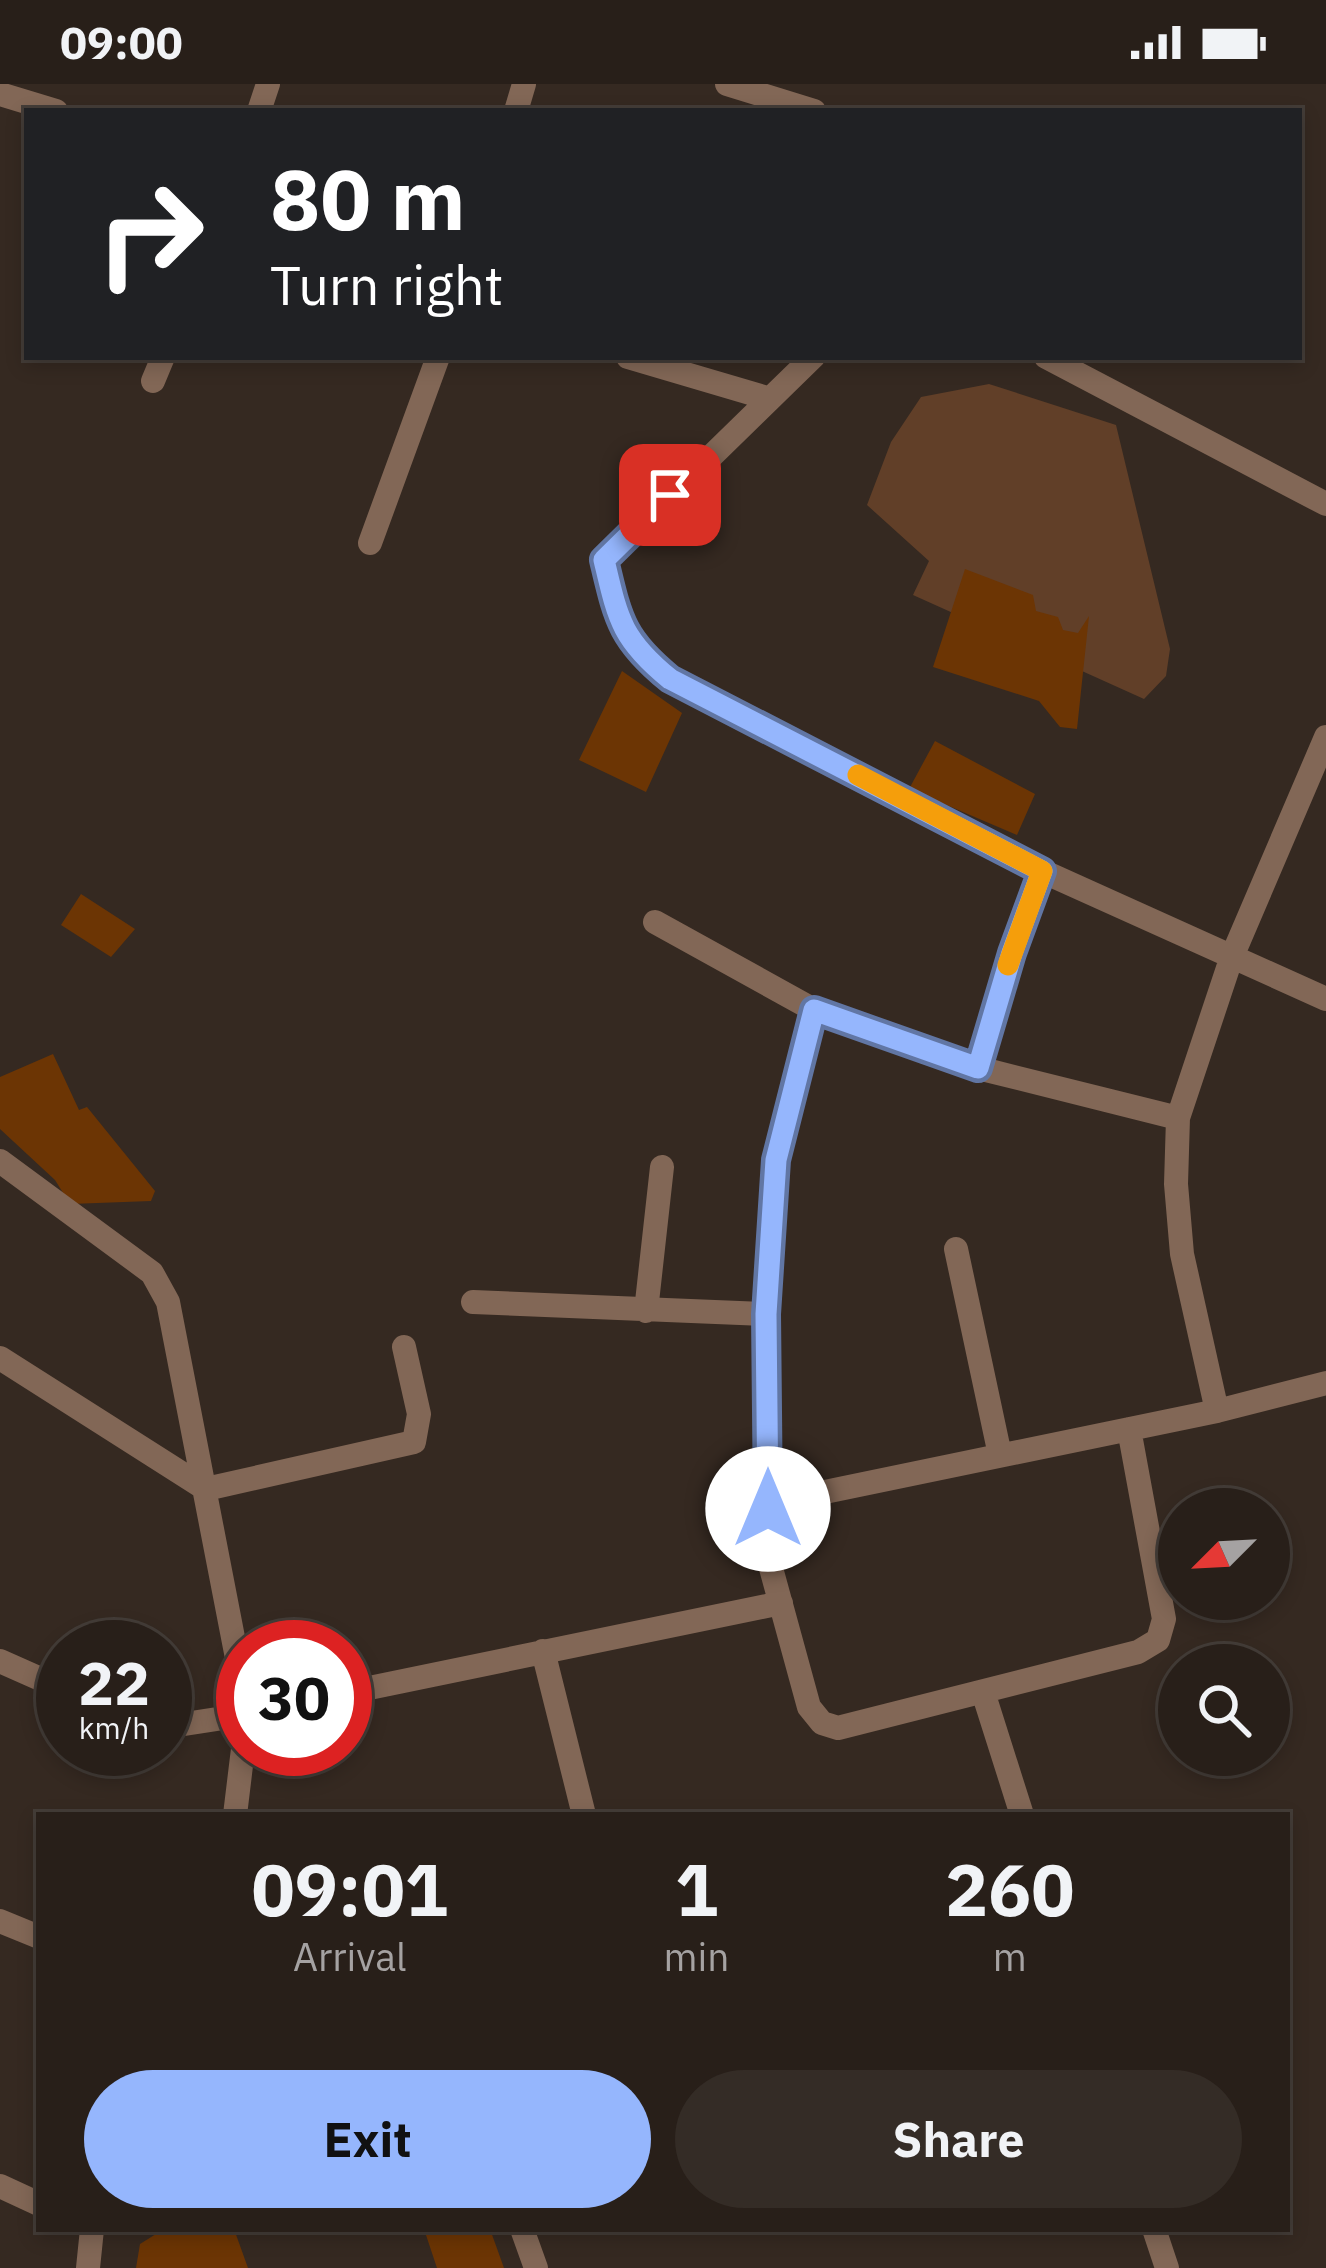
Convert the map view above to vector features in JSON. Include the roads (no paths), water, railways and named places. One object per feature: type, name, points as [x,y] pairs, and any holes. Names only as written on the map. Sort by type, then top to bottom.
[{"type":"street","points":[[728,84],[768,104]]},
{"type":"street","points":[[0,94],[46,108]]},
{"type":"street","points":[[153,381],[162,360]]},
{"type":"street","points":[[370,543],[437,360]]},
{"type":"street","points":[[649,360],[685,365],[767,398]]},
{"type":"street","points":[[810,360],[604,560],[619,622],[642,656],[670,679],[1042,871],[1326,999]]},
{"type":"street","points":[[1052,360],[1326,504]]},
{"type":"street","points":[[1217,1411],[1182,1254],[1176,1184],[1178,1118],[1231,958],[1326,736]]},
{"type":"street","points":[[978,1068],[1042,871]]},
{"type":"street","points":[[655,922],[814,1010],[978,1068],[1178,1118]]},
{"type":"street","points":[[814,1010],[776,1160],[766,1314],[768,1509],[760,1528],[809,1707],[823,1723],[838,1728],[1138,1652],[1158,1640],[1164,1618],[1130,1429]]},
{"type":"street","points":[[0,1161],[152,1273],[168,1303],[230,1620]]},
{"type":"street","points":[[646,1311],[662,1167]]},
{"type":"street","points":[[956,1249],[1000,1455]]},
{"type":"street","points":[[473,1303],[766,1314]]},
{"type":"street","points":[[0,1358],[206,1489],[414,1442],[419,1414],[404,1347]]},
{"type":"street","points":[[768,1509],[791,1499],[1217,1411],[1326,1383]]},
{"type":"street","points":[[372,1688],[781,1603]]},
{"type":"street","points":[[543,1651],[583,1812]]},
{"type":"street","points":[[0,1661],[36,1677]]},
{"type":"street","points":[[983,1692],[1021,1812]]},
{"type":"street","points":[[235,1812],[240,1776]]},
{"type":"street","points":[[0,1921],[36,1935]]},
{"type":"street","points":[[0,2186],[36,2203]]},
{"type":"street","points":[[88,2268],[92,2232]]},
{"type":"street","points":[[524,2232],[536,2268]]},
{"type":"street","points":[[1155,2232],[1167,2268]]}]
